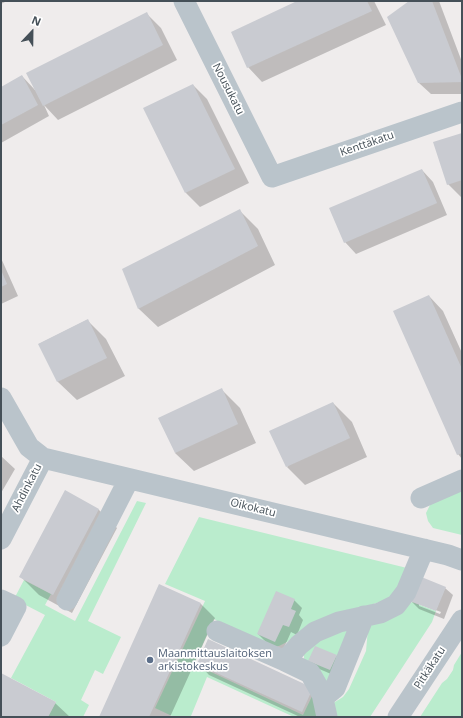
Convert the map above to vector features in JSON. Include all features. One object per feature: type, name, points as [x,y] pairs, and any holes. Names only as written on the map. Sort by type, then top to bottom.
[{"type":"street","name":"Nousukatu","points":[[184,1],[272,177]]},
{"type":"street","name":"Kenttäkatu","points":[[272,177],[462,112]]},
{"type":"street","points":[[1,398],[29,447],[43,458]]},
{"type":"street","name":"Oikokatu","points":[[43,458],[424,549],[462,560]]},
{"type":"street","name":"Ahdinkatu","points":[[1,539],[43,458]]},
{"type":"street","points":[[67,600],[129,479]]},
{"type":"street","points":[[421,498],[462,480]]},
{"type":"street","points":[[285,661],[298,645],[315,632],[339,622],[380,613],[396,605],[406,592],[424,549]]},
{"type":"street","points":[[1,600],[16,607],[1,636]]},
{"type":"street","points":[[325,708],[335,688],[364,616]]},
{"type":"street","name":"Pitkäkatu","points":[[398,717],[462,620]]},
{"type":"street","points":[[217,632],[310,673],[322,694],[325,708]]},
{"type":"green space","points":[[462,490],[462,535],[433,528],[428,521],[426,513],[431,503]]},
{"type":"green space","points":[[137,501],[146,503],[88,621],[121,637],[103,674],[95,670],[81,700],[89,705],[83,717],[48,717],[56,702],[11,678],[45,615],[14,599],[24,580],[51,594],[45,605],[75,621]]},
{"type":"green space","points":[[199,517],[407,568],[393,596],[383,601],[320,621],[279,646],[272,647],[238,633],[214,619],[194,664],[303,715],[315,690],[321,717],[294,717],[207,677],[191,716],[192,717],[174,717],[155,708],[205,601],[165,584]]},
{"type":"green space","points":[[412,602],[436,611],[432,622],[370,717],[333,717],[330,705],[343,697],[349,689],[366,651],[368,629],[373,623],[401,610]]},
{"type":"green space","points":[[352,625],[327,684],[304,662],[304,653],[312,642]]},
{"type":"green space","points":[[462,652],[462,717],[420,717],[442,683],[447,679],[453,670],[454,665]]},
{"type":"building","points":[[297,1],[367,1],[372,11],[247,68],[231,32]]},
{"type":"building","points":[[409,1],[432,1],[462,82],[418,83],[387,17]]},
{"type":"building","points":[[147,12],[163,45],[43,106],[26,73]]},
{"type":"building","points":[[22,75],[38,105],[1,125],[1,87]]},
{"type":"building","points":[[193,84],[235,169],[185,193],[143,108]]},
{"type":"building","points":[[462,133],[462,180],[447,185],[433,142]]},
{"type":"building","points":[[422,169],[437,203],[344,243],[329,208]]},
{"type":"building","points":[[240,209],[258,246],[138,309],[122,269]]},
{"type":"building","points":[[1,270],[7,284],[1,287]]},
{"type":"building","points":[[429,295],[462,369],[462,453],[457,455],[393,311]]},
{"type":"building","points":[[88,319],[107,358],[57,382],[38,344]]},
{"type":"building","points":[[222,388],[238,424],[175,453],[158,418]]},
{"type":"building","points":[[333,402],[350,438],[286,467],[269,431]]},
{"type":"building","points":[[65,490],[99,509],[53,595],[19,577]]},
{"type":"building","points":[[419,576],[446,587],[436,611],[410,601]]},
{"type":"building","name":"Maanmittauslaitoksen arkistokeskus","points":[[159,584],[201,603],[149,717],[99,717]]},
{"type":"building","points":[[276,591],[295,599],[291,609],[296,611],[289,627],[283,625],[275,642],[257,634]]},
{"type":"building","points":[[208,639],[313,688],[302,712],[197,664]]},
{"type":"building","points":[[315,646],[337,655],[330,670],[308,661]]},
{"type":"building","points":[[1,673],[56,702],[48,717],[1,716]]},
{"type":"place","name":"Maanmittauslaitoksen arkistokeskus","points":[[150,660]]}]
